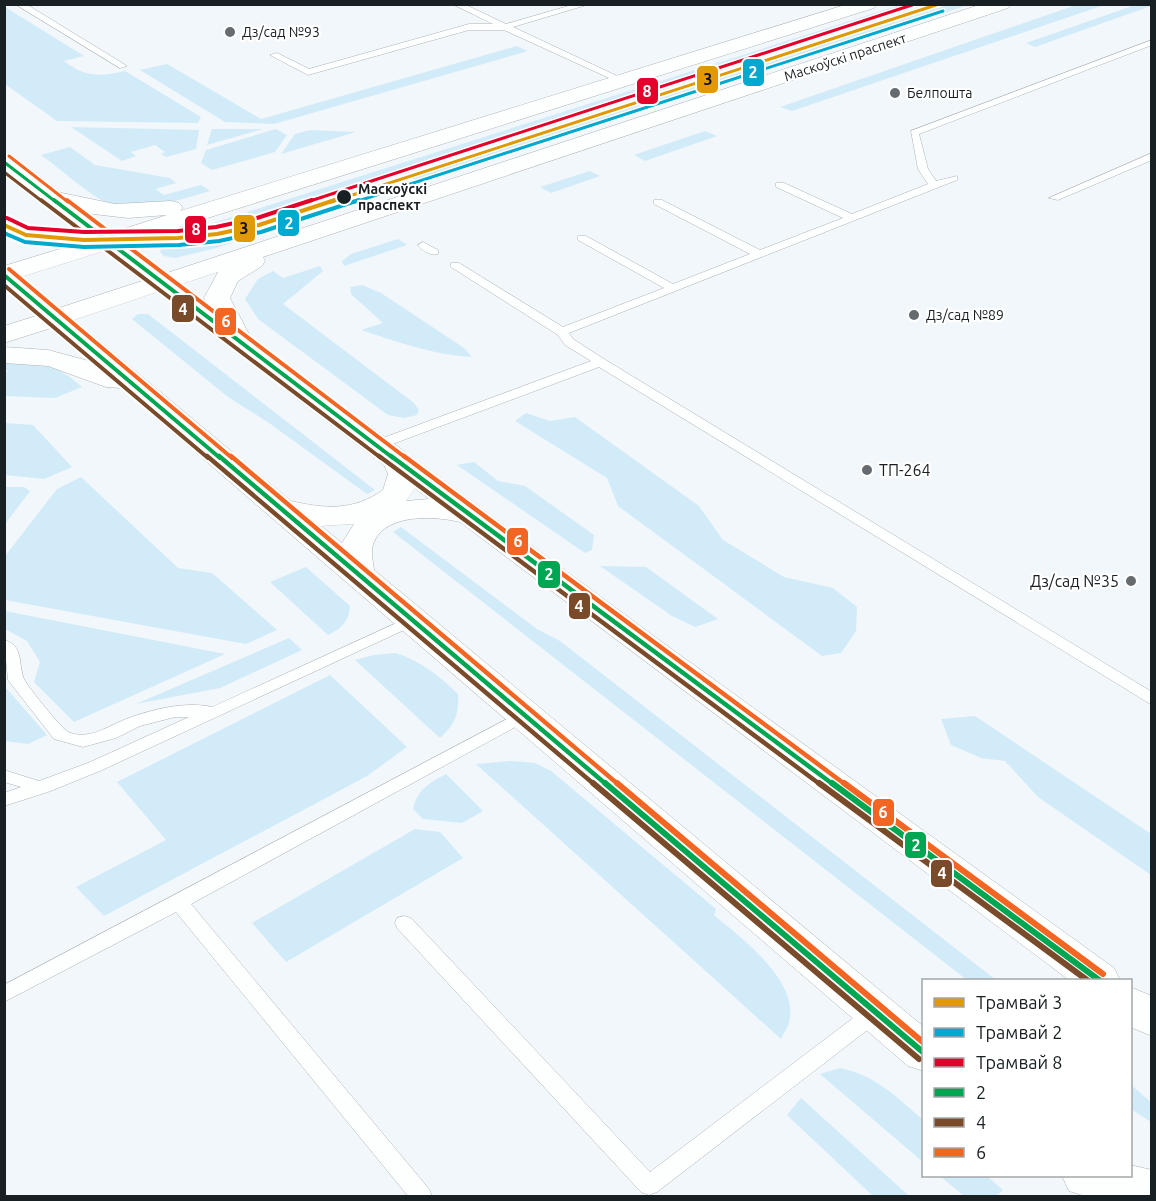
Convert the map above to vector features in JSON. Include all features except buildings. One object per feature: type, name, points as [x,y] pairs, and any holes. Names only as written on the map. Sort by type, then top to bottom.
[{"type":"main road","points":[[4,274],[868,4]]},
{"type":"main road","name":"Маскоўскі праспект","points":[[4,335],[1002,4]]},
{"type":"main road","points":[[4,162],[162,284],[474,518],[1096,979]]},
{"type":"main road","points":[[37,187],[76,205],[124,213],[238,201]]},
{"type":"main road","points":[[242,344],[217,298],[227,277],[238,268],[309,235]]},
{"type":"main road","points":[[4,274],[922,1051]]},
{"type":"main road","points":[[4,355],[28,353],[59,358],[140,391]]},
{"type":"main road","points":[[277,507],[327,517],[344,516],[376,508],[390,500],[404,480],[403,469],[387,452]]},
{"type":"main road","points":[[357,575],[358,542],[363,533],[385,518],[399,512],[431,508],[454,511],[474,518]]},
{"type":"main road","points":[[1132,1005],[1152,1019]]},
{"type":"main road","points":[[1070,1177],[1094,1197]]},
{"type":"main road","points":[[1090,1177],[1152,1191]]},
{"type":"lane","points":[[20,4],[123,66]]},
{"type":"lane","points":[[456,4],[624,81]]},
{"type":"lane","points":[[274,55],[308,72],[469,27],[505,27],[586,4]]},
{"type":"lane","points":[[934,186],[923,169],[914,133],[1152,42]]},
{"type":"lane","points":[[1054,198],[1152,156]]},
{"type":"lane","points":[[562,332],[953,178]]},
{"type":"lane","points":[[780,185],[852,218]]},
{"type":"lane","points":[[658,202],[759,254]]},
{"type":"lane","points":[[582,238],[672,288]]},
{"type":"lane","points":[[423,245],[434,252]]},
{"type":"lane","points":[[455,265],[562,332],[569,342],[600,362],[1152,700]]},
{"type":"lane","points":[[387,452],[600,362]]},
{"type":"lane","points":[[4,800],[42,788],[94,767],[412,621]]},
{"type":"lane","points":[[4,645],[13,655],[10,679],[60,735],[83,741],[110,734],[135,722],[175,712],[217,710]]},
{"type":"lane","points":[[4,994],[524,715]]},
{"type":"lane","points":[[4,776],[42,788]]},
{"type":"lane","points":[[179,902],[421,1197]]},
{"type":"lane","points":[[404,923],[649,1185],[876,1012]]},
{"type":"shaded area","points":[[1079,4],[1104,5],[792,111],[780,107]]},
{"type":"shaded area","points":[[1138,4],[1151,6],[1035,47],[1026,43]]},
{"type":"shaded area","points":[[900,5],[916,5],[264,212],[194,229]]},
{"type":"shaded area","points":[[948,5],[968,5],[216,248],[175,258],[164,256],[160,252],[163,245],[183,240],[201,241],[213,246],[415,180],[411,177]]},
{"type":"shaded area","points":[[5,7],[84,56],[64,61],[71,66],[85,73],[100,75],[125,71],[201,117],[198,123],[57,121],[5,84]]},
{"type":"shaded area","points":[[517,46],[528,51],[274,124],[225,122],[140,70],[167,64],[261,119]]},
{"type":"shaded area","points":[[71,127],[199,130],[196,149],[166,157],[161,154],[165,152],[155,145],[131,152],[136,156],[122,161]]},
{"type":"shaded area","points":[[212,129],[263,129],[207,145]]},
{"type":"shaded area","points":[[276,129],[287,135],[275,152],[212,170],[201,163],[206,150]]},
{"type":"shaded area","points":[[310,130],[356,132],[281,154],[295,134]]},
{"type":"shaded area","points":[[705,131],[717,136],[645,161],[634,155]]},
{"type":"shaded area","points":[[70,147],[95,165],[170,178],[176,183],[155,189],[164,195],[201,185],[210,191],[158,205],[130,208],[117,206],[89,192],[41,155]]},
{"type":"shaded area","points":[[590,171],[600,176],[551,193],[540,187]]},
{"type":"shaded area","points":[[398,239],[407,245],[344,266],[342,261],[351,254]]},
{"type":"shaded area","points":[[320,266],[323,271],[283,304],[414,403],[419,410],[417,415],[404,418],[388,415],[258,319],[245,299],[258,279],[273,271],[283,278]]},
{"type":"shaded area","points":[[362,285],[381,293],[464,348],[472,357],[430,351],[361,330],[383,323],[351,294],[350,287]]},
{"type":"shaded area","points":[[138,314],[148,314],[375,490],[367,494],[269,423],[228,397],[132,319]]},
{"type":"shaded area","points":[[5,359],[46,364],[82,387],[55,398],[5,396],[4,373],[8,372],[5,368]]},
{"type":"shaded area","points":[[526,413],[550,421],[575,417],[699,506],[723,540],[784,577],[833,588],[857,607],[856,631],[841,653],[822,656],[618,506],[607,478],[515,421]]},
{"type":"shaded area","points":[[5,423],[33,425],[72,467],[44,479],[5,475]]},
{"type":"shaded area","points":[[474,462],[498,481],[525,486],[594,535],[592,550],[585,553],[457,465]]},
{"type":"shaded area","points":[[81,477],[178,568],[212,573],[277,630],[246,644],[5,600],[5,556],[57,489]]},
{"type":"shaded area","points":[[5,487],[24,487],[30,491],[5,524]]},
{"type":"shaded area","points":[[401,527],[537,629],[560,641],[995,979],[966,979],[393,532]]},
{"type":"shaded area","points":[[600,566],[646,567],[718,619],[695,627],[672,616]]},
{"type":"shaded area","points":[[306,567],[350,606],[344,624],[328,635],[270,582]]},
{"type":"shaded area","points":[[5,611],[225,654],[74,722],[34,682],[40,662],[27,641],[5,629]]},
{"type":"shaded area","points":[[289,638],[302,650],[220,688],[136,704]]},
{"type":"shaded area","points":[[396,653],[429,670],[458,694],[455,719],[440,738],[355,660]]},
{"type":"shaded area","points":[[330,675],[407,747],[367,776],[104,916],[76,887],[166,840],[117,782]]},
{"type":"shaded area","points":[[5,688],[47,735],[28,744],[5,741]]},
{"type":"shaded area","points":[[975,716],[1151,834],[1151,875],[1038,797],[1005,761],[981,758],[951,745],[941,719]]},
{"type":"shaded area","points":[[511,761],[535,763],[551,771],[716,909],[714,915],[766,962],[786,991],[790,1007],[789,1022],[781,1039],[476,764]]},
{"type":"shaded area","points":[[446,774],[483,811],[462,823],[423,819],[413,809],[417,797],[425,788]]},
{"type":"shaded area","points":[[415,829],[440,832],[463,858],[286,962],[252,923]]},
{"type":"shaded area","points":[[840,1068],[853,1071],[875,1081],[895,1095],[922,1119],[922,1161],[820,1074]]},
{"type":"shaded area","points":[[1132,1086],[1151,1102],[1151,1122],[1132,1110]]},
{"type":"shaded area","points":[[801,1098],[909,1196],[873,1196],[787,1115]]},
{"type":"shaded area","points":[[941,1177],[988,1177],[1003,1190],[996,1196],[964,1196]]},
{"type":"tram line","name":"8","points":[[7,218],[28,228],[84,232],[178,231],[216,227],[257,218],[915,4]]},
{"type":"tram line","name":"3","points":[[4,225],[26,235],[84,240],[178,238],[217,234],[259,225],[939,4]]},
{"type":"tram line","name":"2","points":[[4,233],[25,242],[84,247],[179,245],[219,241],[261,232],[943,11]]},
{"type":"transit line","name":"6","points":[[9,156],[417,466],[1103,974]]},
{"type":"transit line","name":"2","points":[[4,162],[412,472],[1098,979]]},
{"type":"transit line","name":"4","points":[[4,172],[408,478],[1086,979]]},
{"type":"transit line","name":"6","points":[[9,269],[922,1041]]},
{"type":"transit line","name":"2","points":[[4,275],[922,1051]]},
{"type":"transit line","name":"4","points":[[4,285],[919,1059]]},
{"type":"place","name":"Дз/сад №93","points":[[230,32]]},
{"type":"place","name":"Белпошта","points":[[895,93]]},
{"type":"place","name":"Маскоўскі праспект","points":[[344,197]]},
{"type":"place","name":"Дз/сад №89","points":[[914,315]]},
{"type":"place","name":"ТП-264","points":[[867,470]]},
{"type":"place","name":"Дз/сад №35","points":[[1131,581]]}]
